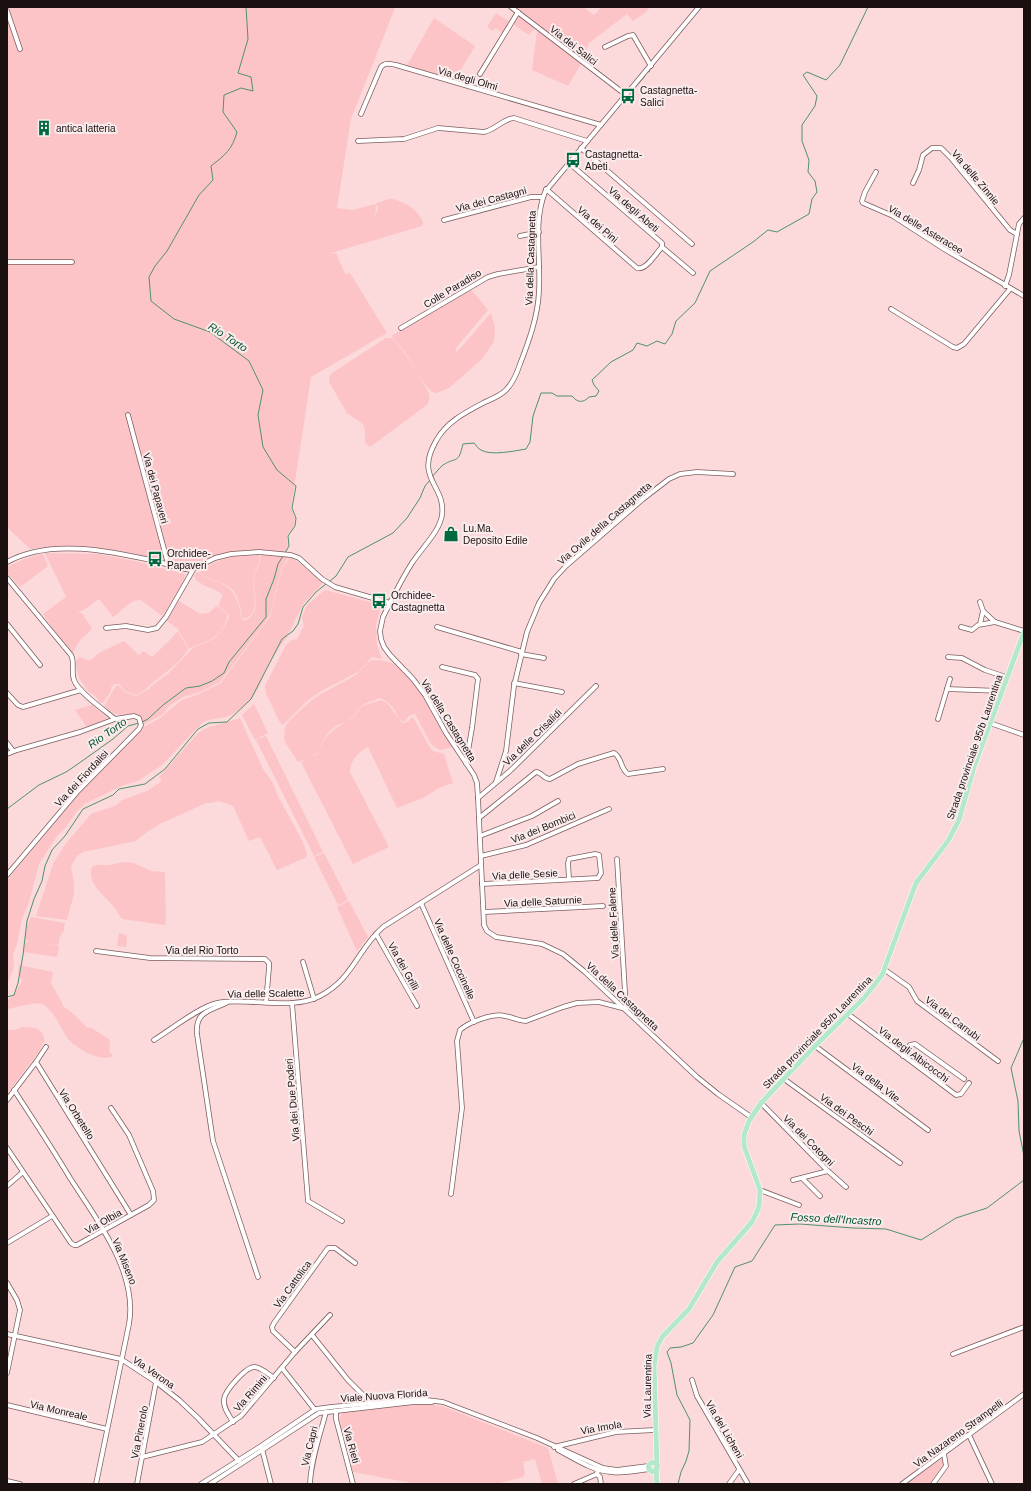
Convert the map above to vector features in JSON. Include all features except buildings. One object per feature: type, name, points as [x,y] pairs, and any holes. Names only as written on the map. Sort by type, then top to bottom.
[{"type":"main road","name":"Strada provinciale 95/b Laurentina","points":[[662,1337],[687,1312],[719,1260],[754,1218],[760,1204],[760,1190],[744,1146],[744,1133],[751,1117],[761,1103],[876,985],[885,970],[914,887],[920,877],[947,843],[959,820],[972,774],[1006,677],[1022,646],[1024,632]]},
{"type":"main road","name":"Via Laurentina","points":[[652,1467],[656,1437],[655,1361],[657,1349],[662,1337]]},
{"type":"main road","points":[[652,1467],[657,1482]]},
{"type":"street","name":"Via dei Salici","points":[[512,7],[626,95]]},
{"type":"street","name":"Via della Castagnetta","points":[[699,7],[546,190],[539,210],[539,290],[535,316],[520,364],[513,381],[501,393],[456,419],[444,428],[436,440],[429,454],[428,463],[429,476],[442,505],[441,521],[437,529],[409,567],[390,603],[380,626],[380,639],[384,647],[423,692],[446,733],[476,778],[485,928],[492,936],[503,939],[542,944],[558,951],[581,968],[697,1077],[751,1117]]},
{"type":"street","points":[[7,11],[20,49]]},
{"type":"street","points":[[480,74],[518,12]]},
{"type":"street","points":[[605,47],[633,35],[650,66]]},
{"type":"street","name":"Via degli Olmi","points":[[361,114],[381,67],[383,64],[387,63],[601,125]]},
{"type":"street","points":[[358,141],[404,139],[438,128],[484,132],[490,130],[505,120],[513,118],[587,140]]},
{"type":"street","points":[[581,148],[692,244]]},
{"type":"street","name":"Via delle Zinnie","points":[[913,183],[919,170],[923,155],[932,148],[941,148],[952,158],[1010,230],[1017,234]]},
{"type":"street","name":"Via degli Abeti","points":[[568,163],[661,243],[662,247],[645,267],[640,269]]},
{"type":"street","name":"Via delle Asteracee","points":[[876,172],[864,194],[862,199],[863,203],[891,215],[939,246],[1024,296]]},
{"type":"street","name":"Via dei Pini","points":[[546,190],[640,269]]},
{"type":"street","name":"Via dei Castagni","points":[[444,220],[531,197],[543,197]]},
{"type":"street","points":[[1005,286],[1010,271],[1019,224],[1024,218]]},
{"type":"street","points":[[520,236],[539,232]]},
{"type":"street","points":[[662,247],[693,273]]},
{"type":"street","points":[[7,262],[72,262]]},
{"type":"street","name":"Colle Paradiso","points":[[401,328],[488,276],[539,267]]},
{"type":"street","points":[[891,309],[952,347],[957,348],[964,344],[1010,289]]},
{"type":"street","name":"Via dei Papaveri","points":[[128,415],[168,564]]},
{"type":"street","name":"Via Ovile della Castagnetta","points":[[496,782],[506,752],[514,683],[532,618],[542,598],[556,577],[566,566],[666,481],[682,474],[704,472],[733,474]]},
{"type":"street","points":[[7,562],[23,554],[35,551],[70,549],[115,553],[168,564],[187,570],[193,570]]},
{"type":"street","points":[[106,628],[126,626],[148,630],[157,628],[166,617],[193,570],[210,560],[225,555],[259,552],[287,554],[299,558],[333,586],[390,603]]},
{"type":"street","points":[[7,578],[71,655],[73,677],[76,685],[115,719]]},
{"type":"street","points":[[980,602],[983,611],[995,622],[1024,632]]},
{"type":"street","points":[[980,624],[983,611]]},
{"type":"street","points":[[962,627],[972,630],[980,624],[995,622]]},
{"type":"street","points":[[7,624],[40,665]]},
{"type":"street","points":[[437,627],[522,653],[544,658]]},
{"type":"street","points":[[948,657],[962,658],[985,670],[1006,677]]},
{"type":"street","points":[[442,667],[475,675],[478,679],[466,763]]},
{"type":"street","points":[[938,719],[950,679]]},
{"type":"street","points":[[514,683],[562,692]]},
{"type":"street","name":"Via delle Crisalidi","points":[[478,798],[515,767],[596,686]]},
{"type":"street","points":[[947,689],[1001,692]]},
{"type":"street","points":[[7,693],[18,705],[23,707],[81,690]]},
{"type":"street","name":"Via dei Fiordalisi","points":[[7,754],[80,732],[115,719],[134,716],[139,719],[141,725],[139,729],[78,791],[7,875]]},
{"type":"street","points":[[990,723],[1024,735]]},
{"type":"street","points":[[7,744],[13,751]]},
{"type":"street","points":[[479,818],[536,772],[540,772],[546,778],[550,779],[580,763],[613,753],[617,755],[624,770],[628,774],[663,769]]},
{"type":"street","points":[[480,836],[532,816],[558,801]]},
{"type":"street","name":"Via dei Bombici","points":[[481,856],[526,845],[609,809]]},
{"type":"street","name":"Via delle Sesie","points":[[482,884],[569,879],[599,877],[599,855],[595,854],[569,859],[569,879]]},
{"type":"street","name":"Via delle Falene","points":[[617,859],[626,1009]]},
{"type":"street","name":"Via delle Scalette","points":[[154,1040],[207,1006],[217,1003],[292,1002],[314,999],[330,991],[340,983],[376,934],[385,926],[481,865]]},
{"type":"street","name":"Via delle Coccinelle","points":[[421,903],[474,1022]]},
{"type":"street","name":"Via delle Saturnie","points":[[484,912],[603,906]]},
{"type":"street","name":"Via dei Grilli","points":[[376,934],[417,1006]]},
{"type":"street","name":"Via del Rio Torto","points":[[96,951],[150,958],[265,959],[269,963],[266,1002]]},
{"type":"street","points":[[304,962],[314,999]]},
{"type":"street","name":"Via dei Carrubi","points":[[885,970],[910,987],[917,1001],[998,1062]]},
{"type":"street","points":[[230,1002],[201,1015],[198,1022],[197,1034],[212,1138],[258,1277]]},
{"type":"street","name":"Via dei Due Poderi","points":[[292,1002],[308,1201],[342,1221]]},
{"type":"street","points":[[451,1194],[463,1105],[458,1036],[461,1029],[474,1022],[499,1015],[526,1021],[566,1006],[584,1002],[602,1003],[623,1010],[626,1009]]},
{"type":"street","name":"Via degli Albicocchi","points":[[848,1014],[956,1094],[961,1094],[969,1083]]},
{"type":"street","points":[[903,1056],[910,1045],[915,1044],[964,1079]]},
{"type":"street","name":"Via della Vite","points":[[815,1046],[928,1130]]},
{"type":"street","points":[[7,1100],[46,1047]]},
{"type":"street","name":"Via Orbetello","points":[[36,1062],[131,1215]]},
{"type":"street","name":"Via dei Peschi","points":[[784,1079],[900,1163]]},
{"type":"street","name":"Via Miseno","points":[[14,1090],[103,1230],[123,1270],[131,1301],[130,1321],[96,1484]]},
{"type":"street","name":"Via dei Cotogni","points":[[761,1103],[828,1171],[846,1187]]},
{"type":"street","name":"Via Olbia","points":[[7,1148],[52,1216],[74,1245],[78,1245],[150,1204],[154,1197],[129,1135],[112,1108]]},
{"type":"street","points":[[793,1180],[828,1171]]},
{"type":"street","points":[[7,1186],[24,1172]]},
{"type":"street","points":[[802,1178],[820,1196]]},
{"type":"street","points":[[760,1190],[799,1205]]},
{"type":"street","points":[[7,1243],[52,1216]]},
{"type":"street","name":"Via Cattolica","points":[[295,1352],[273,1331],[272,1327],[274,1323],[328,1248],[335,1248],[355,1263]]},
{"type":"street","points":[[7,1284],[19,1306],[19,1315],[7,1373]]},
{"type":"street","name":"Via Rimini","points":[[142,1457],[198,1444],[234,1422],[245,1413],[295,1352],[330,1315]]},
{"type":"street","points":[[953,1354],[1024,1327]]},
{"type":"street","name":"Via Verona","points":[[7,1334],[121,1359],[156,1382],[184,1404],[242,1464]]},
{"type":"street","points":[[312,1335],[348,1380],[375,1407]]},
{"type":"street","points":[[234,1422],[226,1409],[224,1399],[228,1391],[245,1371],[251,1367],[256,1367],[274,1378]]},
{"type":"street","points":[[282,1368],[315,1410]]},
{"type":"street","name":"Via dei Licheni","points":[[692,1380],[697,1396],[748,1484]]},
{"type":"street","name":"Via Pinerolo","points":[[137,1484],[156,1382]]},
{"type":"street","name":"Via Nazareno Strampelli","points":[[902,1484],[1024,1394]]},
{"type":"street","name":"Viale Nuova Florida","points":[[210,1484],[242,1464],[315,1410],[322,1408],[418,1399],[440,1401],[606,1469],[617,1470],[652,1467]]},
{"type":"street","name":"Viale Nuova Florida","points":[[202,1484],[238,1460],[262,1449],[316,1415],[326,1412],[418,1402],[440,1403],[553,1447],[598,1472],[616,1473],[652,1467]]},
{"type":"street","name":"Via Monreale","points":[[7,1406],[107,1430]]},
{"type":"street","name":"Via Rieti","points":[[336,1411],[336,1419],[354,1484]]},
{"type":"street","name":"Via Capri","points":[[310,1484],[318,1442],[326,1412]]},
{"type":"street","name":"Via Imola","points":[[553,1447],[612,1432],[656,1430]]},
{"type":"street","points":[[969,1435],[992,1484]]},
{"type":"street","points":[[262,1449],[271,1484]]},
{"type":"street","points":[[934,1484],[946,1466],[944,1454]]},
{"type":"street","points":[[729,1484],[739,1470]]},
{"type":"street","points":[[574,1484],[598,1472],[601,1484]]},
{"type":"street","points":[[7,1481],[20,1484]]},
{"type":"shaded area","points":[[7,7],[404,7],[395,8],[351,119],[337,208],[353,210],[375,204],[376,211],[373,219],[377,212],[378,209],[376,203],[391,199],[411,207],[422,219],[423,223],[422,226],[331,253],[336,253],[345,274],[350,273],[387,333],[311,377],[291,508],[295,518],[294,526],[287,536],[288,547],[284,553],[223,554],[209,558],[192,568],[130,553],[87,547],[45,547],[30,549],[7,527]]},
{"type":"shaded area","points":[[515,7],[583,7],[594,15],[602,7],[650,7],[645,13],[633,21],[627,14],[589,43],[581,64],[568,86],[532,70],[538,25]]},
{"type":"shaded area","points":[[496,13],[510,22],[503,33],[495,28],[493,31],[487,27]]},
{"type":"shaded area","points":[[519,14],[534,26],[534,31],[532,31],[529,35],[513,24]]},
{"type":"shaded area","points":[[434,18],[475,46],[454,81],[406,67]]},
{"type":"shaded area","points":[[470,289],[488,310],[455,349],[457,352],[491,313],[495,328],[494,341],[482,359],[449,388],[437,393],[432,392],[421,379],[403,349],[391,336]]},
{"type":"shaded area","points":[[386,338],[392,338],[395,340],[419,375],[429,394],[429,399],[428,404],[370,447],[365,443],[365,430],[363,424],[347,413],[329,382],[330,375]]},
{"type":"shaded area","points":[[45,553],[98,554],[135,561],[185,574],[184,580],[164,615],[161,615],[141,600],[137,600],[130,603],[113,617],[99,599],[84,610],[77,613],[82,613],[92,629],[80,640],[72,654],[52,629],[43,614],[66,597]]},
{"type":"shaded area","points":[[43,554],[48,566],[20,587],[7,572],[7,567],[25,559]]},
{"type":"shaded area","points":[[269,554],[288,557],[281,570],[271,611],[267,620],[220,682],[200,692],[183,697],[169,706],[163,714],[143,725],[139,717],[135,715],[117,714],[104,706],[116,686],[119,686],[125,692],[136,696],[149,689],[169,673],[193,648],[215,638],[224,627],[229,618],[228,613],[218,606],[223,595],[196,580],[194,576],[197,572],[207,578],[223,584],[232,592],[238,602],[242,619],[244,621],[250,617],[255,608],[254,579],[261,555]]},
{"type":"shaded area","points":[[260,555],[253,582],[255,601],[253,613],[249,617],[243,619],[235,592],[226,585],[206,577],[199,572],[214,563],[228,558]]},
{"type":"shaded area","points":[[290,557],[322,582],[322,584],[303,604],[287,637],[265,671],[258,689],[249,702],[233,714],[226,717],[208,720],[202,723],[162,765],[138,781],[124,785],[86,803],[78,810],[66,827],[57,836],[39,864],[13,954],[14,968],[7,984],[7,880],[77,796],[142,728],[160,718],[182,700],[199,694],[221,683],[270,617],[282,569]]},
{"type":"shaded area","points":[[325,590],[381,605],[376,625],[377,645],[382,659],[371,657],[358,672],[323,690],[307,701],[283,725],[279,721],[266,694],[265,686],[286,645],[292,640],[297,639],[304,626],[302,617],[307,605]]},
{"type":"shaded area","points":[[179,601],[200,614],[209,613],[216,606],[227,613],[226,621],[220,632],[214,637],[189,649],[178,629],[167,621]]},
{"type":"shaded area","points":[[178,631],[188,649],[185,654],[171,668],[136,695],[125,691],[119,684],[115,684],[111,687],[111,691],[103,703],[99,702],[96,696],[88,691],[79,677],[76,661],[80,657],[90,661],[99,653],[124,641],[139,655],[143,651],[152,657]]},
{"type":"shaded area","points":[[371,660],[381,661],[396,665],[404,671],[428,702],[453,747],[440,750],[431,744],[415,714],[409,716],[404,722],[399,719],[402,723],[407,722],[413,717],[433,751],[444,754],[453,783],[439,788],[423,798],[397,808],[368,747],[361,751],[351,764],[350,772],[389,847],[353,864],[301,762],[306,758],[298,762],[286,744],[284,737],[285,727],[289,721],[306,705],[319,695],[356,675]],"holes":[[[380,698],[392,706],[399,719],[388,704],[381,700],[362,706],[354,717],[346,722],[354,716],[362,705]],[[345,722],[332,732],[322,743],[324,738],[331,730]]]},
{"type":"shaded area","points":[[254,704],[268,733],[255,740],[242,715]]},
{"type":"shaded area","points":[[92,705],[108,720],[87,727],[75,710]]},
{"type":"shaded area","points":[[240,718],[263,769],[273,783],[278,796],[303,842],[307,855],[305,858],[277,870],[260,837],[249,841],[233,806],[219,801],[204,804],[160,824],[136,841],[83,852],[77,856],[71,866],[74,894],[67,920],[36,916],[53,864],[64,846],[91,814],[115,806],[122,800],[147,791],[162,781],[159,777],[198,733],[213,726]]},
{"type":"shaded area","points":[[266,736],[323,852],[314,856],[256,740]]},
{"type":"shaded area","points":[[324,853],[348,900],[338,905],[314,857]]},
{"type":"shaded area","points":[[124,862],[134,863],[151,871],[165,872],[165,925],[122,919],[114,907],[101,894],[93,883],[91,874],[92,867],[96,865]]},
{"type":"shaded area","points":[[349,901],[368,937],[357,951],[337,907]]},
{"type":"shaded area","points":[[31,917],[65,923],[63,933],[55,932],[62,933],[59,944],[48,944],[59,946],[57,957],[24,952],[25,942],[30,941],[26,940],[25,938],[26,928]]},
{"type":"shaded area","points":[[119,933],[127,935],[126,947],[117,946]]},
{"type":"shaded area","points":[[19,965],[53,972],[51,983],[63,1006],[77,1017],[87,1028],[90,1027],[110,1040],[109,1051],[113,1056],[107,1058],[98,1057],[78,1047],[69,1040],[46,1006],[41,1004],[28,1004],[7,1009],[7,1001],[22,981],[18,973]]},
{"type":"shaded area","points":[[23,1027],[40,1030],[45,1041],[7,1094],[7,1030],[14,1030]]},
{"type":"shaded area","points":[[423,1404],[442,1406],[548,1448],[558,1484],[542,1484],[535,1459],[523,1462],[524,1477],[495,1484],[417,1484],[353,1472],[339,1419],[342,1413],[345,1411]]},
{"type":"shaded area","points":[[943,1458],[943,1467],[932,1484],[906,1484]]},
{"type":"waterway","name":"Rio Torto","points":[[246,7],[248,39],[238,73],[251,77],[253,91],[241,88],[224,95],[223,112],[237,132],[233,143],[227,152],[211,166],[213,180],[199,195],[167,251],[155,266],[149,277],[151,301],[174,319],[210,332],[249,361],[263,390],[258,415],[263,447],[277,470],[296,486],[292,508],[296,518],[295,526],[288,536],[289,546],[285,553]]},
{"type":"waterway","points":[[432,477],[443,465],[458,458],[463,444],[474,443],[478,448],[485,452],[491,453],[526,449],[530,442],[533,416],[541,393],[552,393],[557,396],[572,396],[576,400],[580,401],[596,396],[599,391],[592,380],[611,362],[633,350],[637,343],[647,346],[657,341],[665,344],[672,334],[676,321],[695,303],[710,271],[768,230],[777,232],[809,214],[812,199],[817,192],[815,181],[808,172],[809,160],[802,141],[802,125],[815,106],[817,96],[803,75],[807,72],[826,80],[840,65],[868,7]]},
{"type":"waterway","points":[[632,91],[645,76]]},
{"type":"waterway","points":[[624,101],[630,93]]},
{"type":"waterway","points":[[330,581],[336,576],[348,557],[393,533],[407,518],[430,480]]},
{"type":"waterway","name":"Rio Torto","points":[[142,722],[148,719],[163,705],[186,688],[200,686],[212,681],[224,673],[229,662],[266,617],[266,599],[278,564],[283,556]]},
{"type":"waterway","points":[[7,997],[14,995],[18,983],[27,921],[42,881],[45,866],[52,850],[65,836],[83,809],[113,795],[119,789],[145,784],[165,769],[198,729],[209,723],[227,722],[251,699],[282,639],[293,631],[298,624],[303,607],[316,592],[326,584]]},
{"type":"waterway","name":"Rio Torto","points":[[7,809],[39,785],[75,766],[113,739],[128,726],[139,723]]},
{"type":"waterway","name":"Fosso dell'Incastro","points":[[1024,1038],[1011,1068],[1018,1101],[1019,1131],[1024,1156]]},
{"type":"waterway","name":"Fosso dell'Incastro","points":[[678,1484],[689,1451],[690,1420],[677,1395],[671,1363],[667,1352],[670,1348],[681,1347],[693,1343],[713,1315],[735,1267],[752,1261],[775,1225],[800,1224],[886,1229],[921,1240],[956,1218],[987,1208],[1024,1180]]},
{"type":"place","name":"Castagnetta- Salici","points":[[628,96]]},
{"type":"place","name":"antica latteria","points":[[44,128]]},
{"type":"place","name":"Castagnetta- Abeti","points":[[573,160]]},
{"type":"place","name":"Lu.Ma. Deposito Edile","points":[[451,534]]},
{"type":"place","name":"Orchidee- Papaveri","points":[[155,559]]},
{"type":"place","name":"Orchidee- Castagnetta","points":[[379,601]]}]
